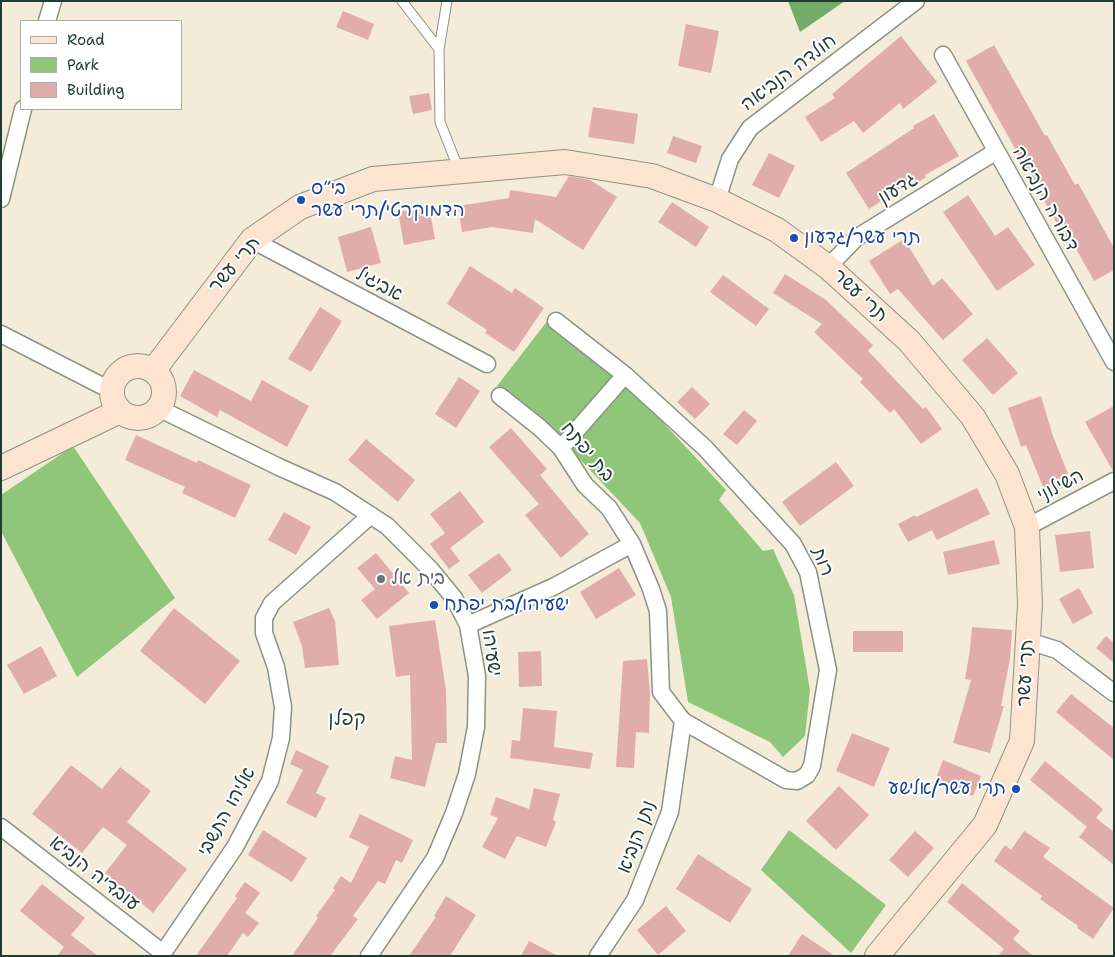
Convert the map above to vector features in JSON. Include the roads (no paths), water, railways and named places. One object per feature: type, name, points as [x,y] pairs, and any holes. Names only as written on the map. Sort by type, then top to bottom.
[{"type":"street","points":[[48,20],[53,1]]},
{"type":"street","name":"חולדה הנביאה","points":[[717,200],[730,159],[750,128],[916,1]]},
{"type":"street","name":"דבורה הנביאה","points":[[943,55],[1114,362]]},
{"type":"street","points":[[1,199],[23,110]]},
{"type":"street","name":"גדעון","points":[[828,267],[856,238],[996,152]]},
{"type":"street","name":"תרי עשר","points":[[152,371],[252,240],[300,207],[373,179],[564,162],[652,176],[717,200],[777,230],[828,267],[909,341],[973,416],[1007,474],[1027,527],[1030,604],[1022,741],[985,825],[877,956]]},
{"type":"street","name":"אביגיל","points":[[252,240],[487,364]]},
{"type":"street","name":"רות","points":[[556,321],[624,375],[705,448],[792,544],[808,572],[828,670],[812,766],[807,775],[797,781],[786,780],[683,721]]},
{"type":"street","points":[[1,334],[116,401],[128,416],[136,418],[145,417],[158,408],[164,392],[162,383],[152,371],[144,367],[135,366],[126,369],[114,381],[116,401]]},
{"type":"street","points":[[561,448],[624,375]]},
{"type":"street","name":"בת יפתח","points":[[500,396],[539,427],[561,448],[586,485],[609,508],[632,544],[658,611],[661,692],[683,721]]},
{"type":"street","points":[[1,468],[116,401]]},
{"type":"street","name":"ישעיהו","points":[[158,408],[279,467],[336,492],[387,526],[431,570],[454,598],[468,625],[476,676],[476,727],[467,774],[454,813],[435,858],[369,956]]},
{"type":"street","name":"השילוני","points":[[1027,527],[1114,481]]},
{"type":"street","name":"אליהו התשבי","points":[[162,954],[234,847],[270,781],[281,738],[283,707],[276,667],[264,633],[264,618],[272,603],[371,515]]},
{"type":"street","points":[[468,625],[553,587],[632,544]]},
{"type":"street","points":[[1028,641],[1057,650],[1114,693]]},
{"type":"street","name":"נתן הנביא","points":[[598,956],[635,900],[670,812],[683,721]]},
{"type":"street","name":"עובדיה הנביא","points":[[1,827],[162,954]]},
{"type":"lane","points":[[402,1],[439,49]]},
{"type":"lane","points":[[447,1],[439,49],[440,122],[460,172]]},
{"type":"place","name":"בי״ס הדמוקרטי/תרי עשר","points":[[301,200]]},
{"type":"place","name":"תרי עשר/גדעון","points":[[794,238]]},
{"type":"place","name":"בית אל","points":[[381,579]]},
{"type":"place","name":"ישעיהו/בת יפתח","points":[[434,605]]},
{"type":"place","name":"תרי עשר/אלישע","points":[[1016,789]]},
{"type":"district","name":"קפלן","points":[[347,720]]}]
